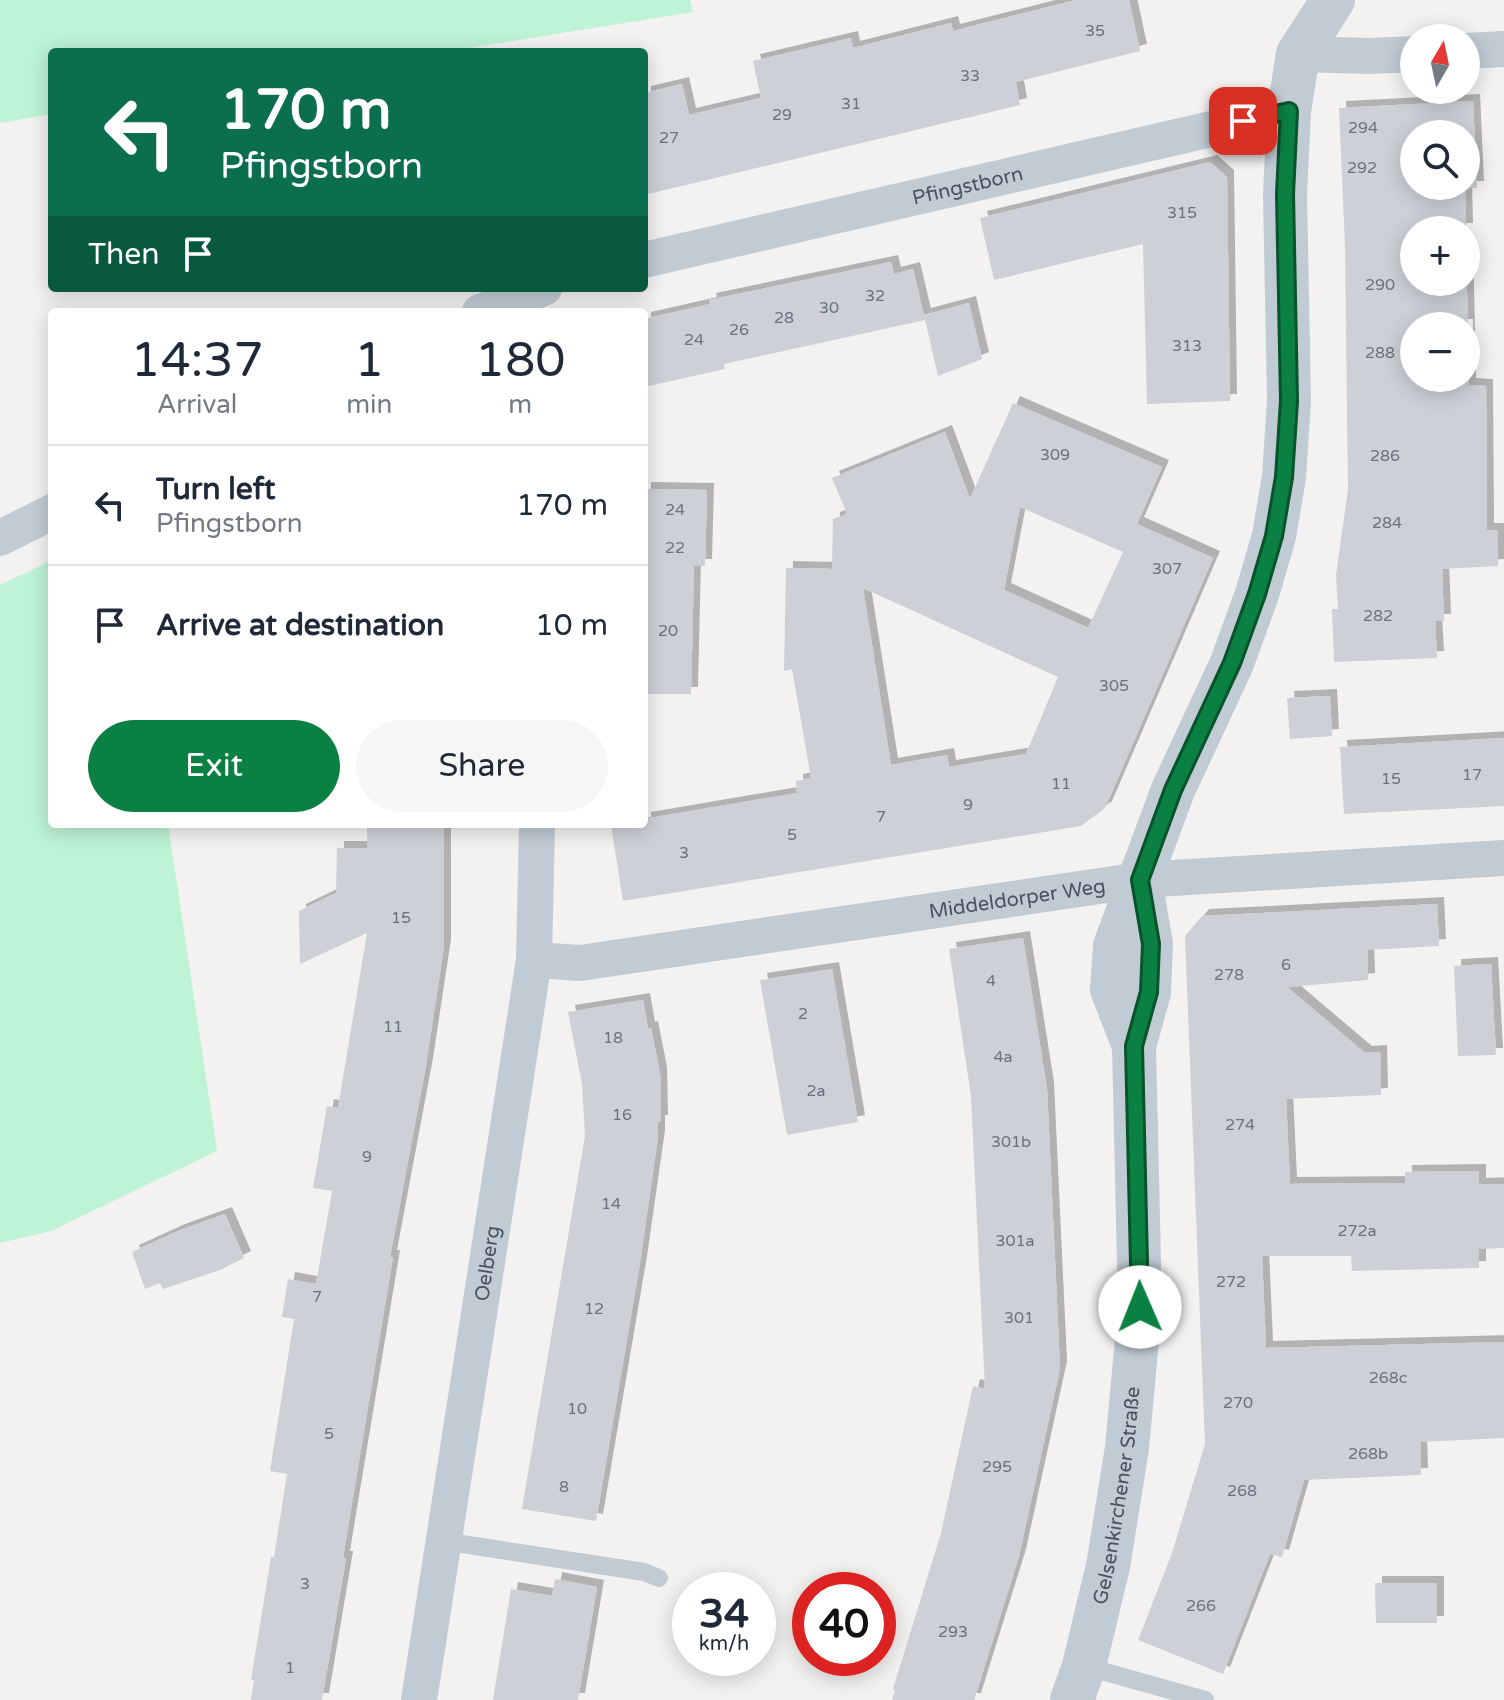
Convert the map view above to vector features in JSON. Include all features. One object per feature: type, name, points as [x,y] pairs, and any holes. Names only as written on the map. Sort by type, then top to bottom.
[{"type":"street","name":"Gelsenkirchener Straße","points":[[1078,1683],[1108,1566],[1127,1448],[1140,1307],[1134,1046],[1149,992],[1151,944],[1140,880],[1173,790],[1232,663],[1274,536],[1284,477],[1289,401],[1285,194],[1289,111],[1298,54],[1333,0]]},
{"type":"street","points":[[1480,50],[1504,49]]},
{"type":"street","points":[[1298,54],[1400,54]]},
{"type":"street","name":"Pfingstborn","points":[[648,259],[1289,111]]},
{"type":"street","points":[[491,308],[535,292]]},
{"type":"street","points":[[0,538],[48,514]]},
{"type":"street","name":"Oelberg","points":[[419,1700],[534,960],[537,828]]},
{"type":"street","name":"Middeldorper Weg","points":[[534,960],[580,963],[1140,880],[1504,858]]},
{"type":"lane","points":[[443,1541],[644,1572],[659,1578]]},
{"type":"lane","points":[[1078,1683],[1205,1700]]},
{"type":"green space","points":[[0,0],[690,0],[693,12],[469,48],[48,48],[48,115],[0,123]]},
{"type":"green space","points":[[48,562],[48,828],[169,828],[217,1151],[51,1231],[0,1243],[0,585]]},
{"type":"building","points":[[1076,0],[1129,0],[1140,51],[1016,82],[1020,105],[648,194],[648,92],[682,84],[689,115],[761,98],[753,61],[851,38],[853,48],[951,23],[953,31]]},
{"type":"building","points":[[1473,104],[1474,120],[1400,120],[1400,200],[1465,200],[1466,216],[1400,216],[1400,296],[1467,296],[1467,312],[1400,312],[1400,392],[1480,392],[1480,386],[1486,386],[1487,530],[1497,530],[1498,566],[1442,569],[1444,621],[1435,621],[1437,658],[1334,662],[1332,609],[1338,609],[1336,575],[1348,489],[1345,246],[1339,108]]},
{"type":"building","points":[[1210,162],[1227,177],[1230,401],[1147,404],[1143,244],[994,280],[980,218]]},
{"type":"building","points":[[891,262],[894,274],[913,269],[925,320],[724,364],[725,369],[648,386],[648,318],[710,304],[709,300]]},
{"type":"building","points":[[969,303],[982,359],[938,376],[924,315]]},
{"type":"building","points":[[1013,403],[1162,467],[1137,524],[1213,558],[1105,808],[1081,826],[623,901],[611,828],[648,828],[648,818],[797,793],[796,781],[811,778],[792,669],[784,671],[786,568],[832,569],[833,519],[847,514],[832,478],[945,432],[970,499]],"holes":[[[1020,507],[1123,552],[1088,628],[1004,590]],[[863,588],[1058,677],[1026,754],[949,767],[947,755],[891,765]]]},
{"type":"building","points":[[648,489],[707,490],[705,566],[694,566],[691,694],[648,694]]},
{"type":"building","points":[[1330,696],[1332,736],[1290,739],[1287,698]]},
{"type":"building","points":[[1504,738],[1504,806],[1344,814],[1340,747]]},
{"type":"building","points":[[367,828],[444,828],[444,946],[426,1065],[390,1257],[393,1257],[322,1700],[251,1700],[254,1680],[251,1680],[287,1474],[270,1471],[294,1319],[282,1317],[288,1279],[316,1284],[332,1191],[313,1188],[327,1106],[338,1108],[367,933],[300,964],[299,911],[336,893],[337,848],[367,848]]},
{"type":"building","points":[[1437,904],[1439,946],[1367,950],[1368,980],[1287,987],[1365,1053],[1380,1052],[1381,1095],[1286,1099],[1290,1184],[1405,1183],[1405,1172],[1479,1171],[1479,1185],[1504,1184],[1504,1248],[1479,1249],[1479,1268],[1352,1271],[1351,1256],[1262,1256],[1266,1348],[1504,1342],[1504,1438],[1420,1442],[1421,1475],[1304,1480],[1282,1557],[1270,1554],[1223,1674],[1138,1640],[1172,1553],[1205,1444],[1185,936],[1202,916]]},
{"type":"building","points":[[1023,938],[1047,1089],[1060,1368],[1019,1556],[974,1700],[892,1700],[941,1533],[973,1386],[985,1389],[971,1096],[949,949]]},
{"type":"building","points":[[1491,964],[1496,1055],[1458,1056],[1454,966]]},
{"type":"building","points":[[832,969],[858,1122],[787,1135],[760,980]]},
{"type":"building","points":[[643,1000],[660,1074],[661,1122],[658,1122],[640,1263],[596,1521],[522,1509],[585,1136],[582,1084],[568,1012]]},
{"type":"building","points":[[225,1214],[244,1258],[220,1270],[163,1289],[160,1283],[145,1289],[132,1252]]},
{"type":"building","points":[[555,1579],[597,1587],[578,1700],[493,1700],[511,1589],[552,1596]]},
{"type":"building","points":[[1375,1583],[1437,1583],[1437,1623],[1376,1623]]},
{"type":"route","points":[[1140,1307],[1134,1046],[1149,992],[1151,944],[1140,880],[1173,790],[1232,663],[1257,594],[1274,536],[1284,477],[1289,401],[1285,194],[1289,111],[1243,121]]}]
